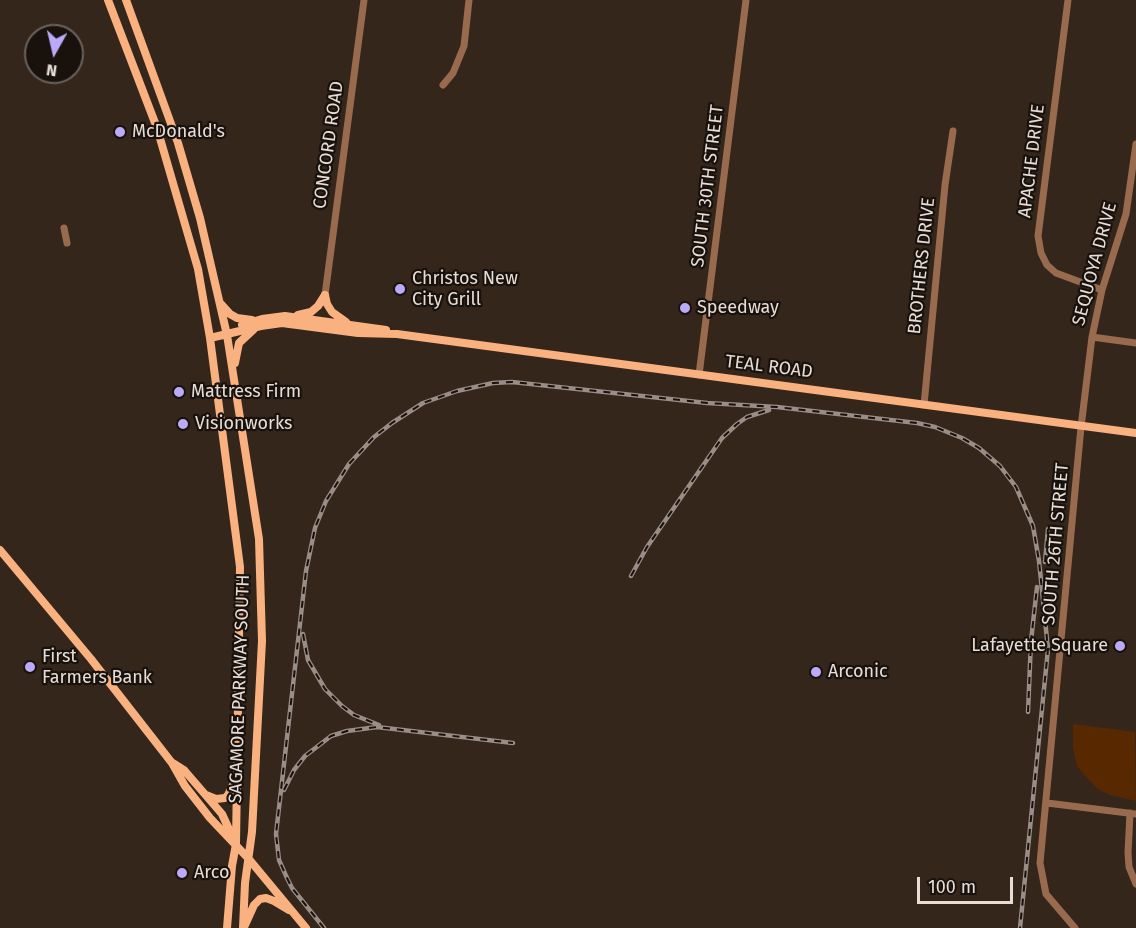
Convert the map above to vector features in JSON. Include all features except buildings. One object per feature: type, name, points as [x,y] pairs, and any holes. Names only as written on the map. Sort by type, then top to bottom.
[{"type":"main road","name":"SAGAMORE PARKWAY SOUTH","points":[[108,0],[157,128],[198,269],[210,338],[240,567],[236,844],[227,928]]},
{"type":"main road","name":"SAGAMORE PARKWAY SOUTH","points":[[126,0],[178,143],[200,218],[227,335],[259,539],[262,641],[252,832],[245,883],[243,928]]},
{"type":"main road","points":[[293,317],[311,312],[325,295]]},
{"type":"main road","points":[[325,295],[332,312],[349,324]]},
{"type":"main road","points":[[219,300],[230,314],[237,318],[261,323]]},
{"type":"main road","name":"TEAL ROAD","points":[[210,338],[227,335],[261,323],[293,317],[380,328],[397,334]]},
{"type":"main road","name":"TEAL ROAD","points":[[261,323],[291,324],[358,333],[397,334],[1136,434]]},
{"type":"main road","points":[[234,382],[238,343],[261,323]]},
{"type":"main road","points":[[0,550],[91,659],[172,762],[185,786],[210,818],[249,858],[306,928]]},
{"type":"main road","points":[[172,762],[184,770],[224,819],[236,844]]},
{"type":"main road","points":[[205,795],[216,799],[225,798],[237,774]]},
{"type":"main road","points":[[243,928],[254,905],[260,899],[266,898],[274,901],[296,915]]},
{"type":"street","name":"CONCORD ROAD","points":[[325,295],[364,0]]},
{"type":"street","points":[[443,85],[453,73],[464,46],[469,0]]},
{"type":"street","name":"SOUTH 30TH STREET","points":[[699,375],[746,0]]},
{"type":"street","name":"APACHE DRIVE","points":[[1068,0],[1038,236],[1041,252],[1047,265],[1056,273],[1102,290]]},
{"type":"street","name":"BROTHERS DRIVE","points":[[924,405],[945,185],[953,131]]},
{"type":"street","name":"SEQUOYA DRIVE","points":[[1081,427],[1092,337],[1102,290],[1126,214],[1136,144]]},
{"type":"street","points":[[64,228],[67,243]]},
{"type":"street","points":[[1092,337],[1136,343]]},
{"type":"street","name":"SOUTH 26TH STREET","points":[[1075,928],[1046,894],[1040,863],[1081,427]]},
{"type":"street","points":[[1047,802],[1133,813],[1128,853],[1129,867],[1136,884]]},
{"type":"shaded area","points":[[1073,724],[1135,732],[1136,801],[1110,795],[1098,789],[1077,766],[1073,747]]},
{"type":"railway","points":[[324,928],[292,888],[279,860],[276,834],[306,571],[315,528],[326,501],[349,464],[374,437],[392,423],[423,403],[457,391],[493,383],[512,382],[707,403],[777,407],[917,423],[935,427],[962,438],[979,448],[1000,466],[1016,487],[1033,526],[1048,649],[1020,928]]},
{"type":"railway","points":[[631,576],[647,547],[722,438],[747,417],[769,410]]},
{"type":"railway","points":[[1045,562],[1048,529]]},
{"type":"railway","points":[[1028,712],[1031,641],[1037,587]]},
{"type":"railway","points":[[303,634],[308,660],[325,689],[354,715],[379,725]]},
{"type":"railway","points":[[284,790],[294,770],[305,756],[331,736],[347,731],[377,727],[513,743]]},
{"type":"place","name":"McDonald's","points":[[120,132]]},
{"type":"place","name":"Christos New City Grill","points":[[400,289]]},
{"type":"place","name":"Speedway","points":[[685,308]]},
{"type":"place","name":"Mattress Firm","points":[[179,392]]},
{"type":"place","name":"Visionworks","points":[[183,424]]},
{"type":"place","name":"Lafayette Square","points":[[1120,646]]},
{"type":"place","name":"First Farmers Bank","points":[[30,667]]},
{"type":"place","name":"Arconic","points":[[816,672]]},
{"type":"place","name":"Arco","points":[[182,873]]}]
